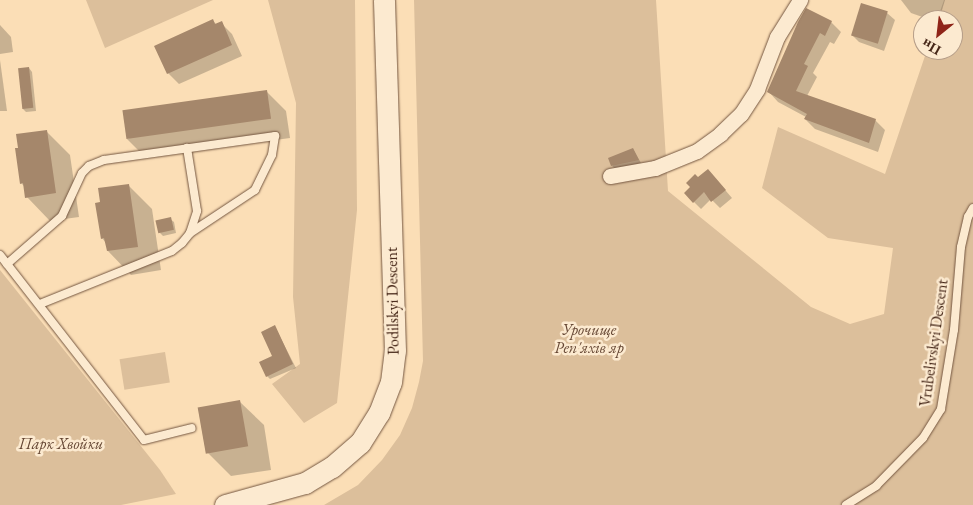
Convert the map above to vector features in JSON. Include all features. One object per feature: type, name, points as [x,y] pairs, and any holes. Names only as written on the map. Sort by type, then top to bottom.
[{"type":"street","name":"Podilskyi Descent","points":[[225,505],[305,483],[332,467],[360,443],[379,413],[391,382],[395,351],[384,0]]},
{"type":"street","points":[[610,176],[655,168],[697,150],[720,134],[741,114],[757,88],[778,36],[800,0]]},
{"type":"lane","points":[[7,264],[62,216],[82,173],[89,166],[104,160],[276,136],[272,155],[255,190],[190,233],[172,251],[40,304]]},
{"type":"lane","points":[[187,148],[197,211],[190,233]]},
{"type":"lane","name":"Vrubelivskyi Descent","points":[[846,505],[876,486],[923,438],[941,409],[954,330],[961,246],[968,217],[973,208]]},
{"type":"lane","points":[[0,255],[144,440],[192,428]]},
{"type":"green space","points":[[86,0],[213,0],[105,48]]},
{"type":"green space","points":[[268,0],[355,0],[357,210],[337,403],[304,423],[272,384],[300,364],[293,297],[296,103]]},
{"type":"green space","name":"Урочище Реп'яхів яр","points":[[414,0],[656,0],[668,191],[811,307],[850,324],[884,314],[893,248],[828,238],[762,188],[778,127],[885,174],[924,60],[963,60],[963,10],[940,10],[944,0],[973,0],[973,505],[324,505],[358,485],[382,460],[400,435],[412,408],[423,361]]},
{"type":"green space","name":"Парк Хвойки","points":[[0,270],[160,470],[176,494],[121,505],[0,505]]},
{"type":"green space","points":[[165,352],[170,383],[124,390],[120,359]]},
{"type":"building","points":[[861,3],[888,11],[878,44],[851,36]]},
{"type":"building","points":[[806,8],[832,21],[825,36],[820,33],[804,64],[808,66],[796,91],[876,119],[869,143],[804,119],[807,114],[767,92]]},
{"type":"building","points":[[213,19],[215,24],[222,21],[232,45],[167,74],[154,46]]},
{"type":"building","points":[[29,67],[33,108],[22,109],[18,68]]},
{"type":"building","points":[[267,90],[271,119],[126,139],[122,110]]},
{"type":"building","points":[[47,130],[56,193],[25,198],[23,183],[20,184],[15,148],[18,148],[16,134]]},
{"type":"building","points":[[633,148],[639,160],[611,166],[608,158]]},
{"type":"building","points":[[708,169],[726,190],[711,202],[704,192],[693,203],[684,193],[690,187],[686,183],[695,174],[698,177]]},
{"type":"building","points":[[129,184],[138,247],[107,251],[104,238],[101,239],[95,203],[100,202],[98,188]]},
{"type":"building","points":[[171,217],[174,230],[158,233],[155,221]]},
{"type":"building","points":[[275,325],[293,364],[266,377],[259,362],[272,356],[261,332]]},
{"type":"building","points":[[240,400],[248,446],[206,454],[198,407]]}]
